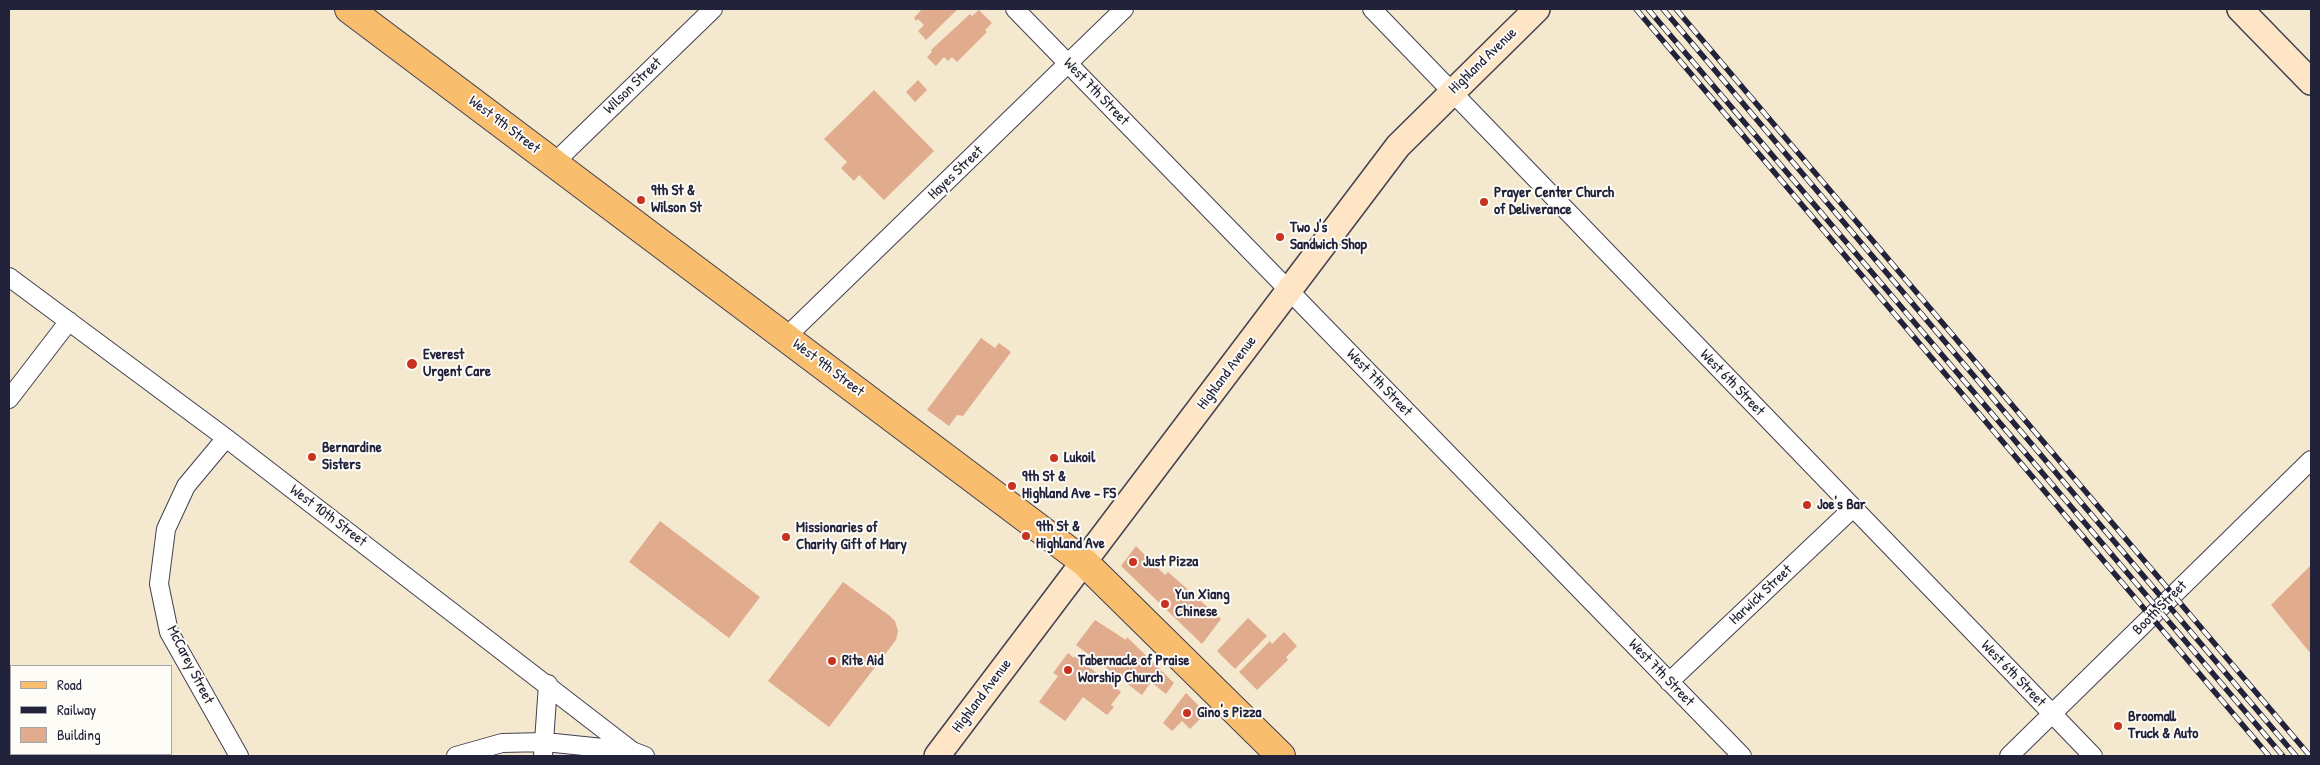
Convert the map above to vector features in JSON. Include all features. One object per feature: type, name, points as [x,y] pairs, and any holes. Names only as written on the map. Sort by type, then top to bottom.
[{"type":"main road","name":"West 9th Street","points":[[350,9],[1084,562],[1281,756]]},
{"type":"main road","name":"Highland Avenue","points":[[937,756],[1398,146],[1537,9]]},
{"type":"main road","points":[[2240,9],[2310,78]]},
{"type":"street","name":"Wilson Street","points":[[554,163],[713,9]]},
{"type":"street","name":"West 7th Street","points":[[1015,9],[1742,756]]},
{"type":"street","name":"Hayes Street","points":[[786,337],[1124,9]]},
{"type":"street","name":"West 6th Street","points":[[1372,9],[2093,756]]},
{"type":"street","name":"West 10th Street","points":[[9,277],[226,438],[639,754]]},
{"type":"street","points":[[9,398],[69,322]]},
{"type":"street","name":"McCarey Street","points":[[226,438],[186,486],[166,529],[159,584],[169,632],[239,756]]},
{"type":"street","name":"Booth Street","points":[[2009,756],[2311,460]]},
{"type":"street","name":"Harwick Street","points":[[1669,682],[1853,508]]},
{"type":"street","points":[[544,749],[548,684]]},
{"type":"street","points":[[456,756],[502,743],[544,749],[639,754]]},
{"type":"building","points":[[922,9],[958,9],[926,40],[918,31],[924,25],[914,18]]},
{"type":"building","points":[[979,10],[992,23],[985,30],[987,32],[957,62],[952,57],[948,61],[944,57],[936,66],[927,57],[932,52],[931,50],[970,14],[972,16]]},
{"type":"building","points":[[918,80],[927,90],[915,102],[906,92]]},
{"type":"building","points":[[874,90],[934,151],[884,200],[859,175],[854,181],[841,168],[847,162],[824,139]]},
{"type":"building","points":[[981,338],[995,348],[999,343],[1011,352],[963,416],[957,415],[949,426],[927,410]]},
{"type":"building","points":[[660,521],[760,597],[729,638],[629,562]]},
{"type":"building","points":[[1136,546],[1165,575],[1168,572],[1221,619],[1202,644],[1121,566]]},
{"type":"building","points":[[2311,565],[2311,654],[2271,605]]},
{"type":"building","name":"Rite Aid","points":[[843,582],[890,616],[895,621],[898,631],[896,640],[829,727],[768,681]]},
{"type":"building","points":[[1248,618],[1267,636],[1235,669],[1217,651]]},
{"type":"building","points":[[1095,620],[1126,640],[1127,637],[1174,683],[1166,694],[1151,682],[1142,695],[1076,645]]},
{"type":"building","points":[[1284,632],[1297,646],[1286,657],[1288,660],[1257,690],[1239,672],[1270,641],[1272,644]]},
{"type":"building","points":[[1068,653],[1074,658],[1075,656],[1121,692],[1111,705],[1114,707],[1107,715],[1083,697],[1065,721],[1039,702],[1058,676],[1053,673]]},
{"type":"building","points":[[1186,693],[1206,713],[1190,729],[1182,721],[1172,731],[1163,723]]},
{"type":"railway","points":[[1636,9],[2269,756]]},
{"type":"railway","points":[[1648,9],[2283,756]]},
{"type":"railway","points":[[1663,9],[2296,756]]},
{"type":"railway","points":[[1676,9],[2310,756]]},
{"type":"place","name":"9th St & Wilson St","points":[[641,200]]},
{"type":"place","name":"Prayer Center Church of Deliverance","points":[[1484,202]]},
{"type":"place","name":"Two J's Sandwich Shop","points":[[1280,237]]},
{"type":"place","name":"Everest Urgent Care","points":[[412,364]]},
{"type":"place","name":"Bernardine Sisters","points":[[312,457]]},
{"type":"place","name":"Lukoil","points":[[1054,458]]},
{"type":"place","name":"9th St & Highland Ave - FS","points":[[1012,486]]},
{"type":"place","name":"Joe's Bar","points":[[1807,505]]},
{"type":"place","name":"9th St & Highland Ave","points":[[1026,536]]},
{"type":"place","name":"Missionaries of Charity Gift of Mary","points":[[786,537]]},
{"type":"place","name":"Just Pizza","points":[[1133,562]]},
{"type":"place","name":"Yun Xiang Chinese","points":[[1165,604]]},
{"type":"place","name":"Rite Aid","points":[[832,661]]},
{"type":"place","name":"Tabernacle of Praise Worship Church","points":[[1068,670]]},
{"type":"place","name":"Gino's Pizza","points":[[1187,713]]},
{"type":"place","name":"Broomall Truck & Auto","points":[[2118,726]]}]
